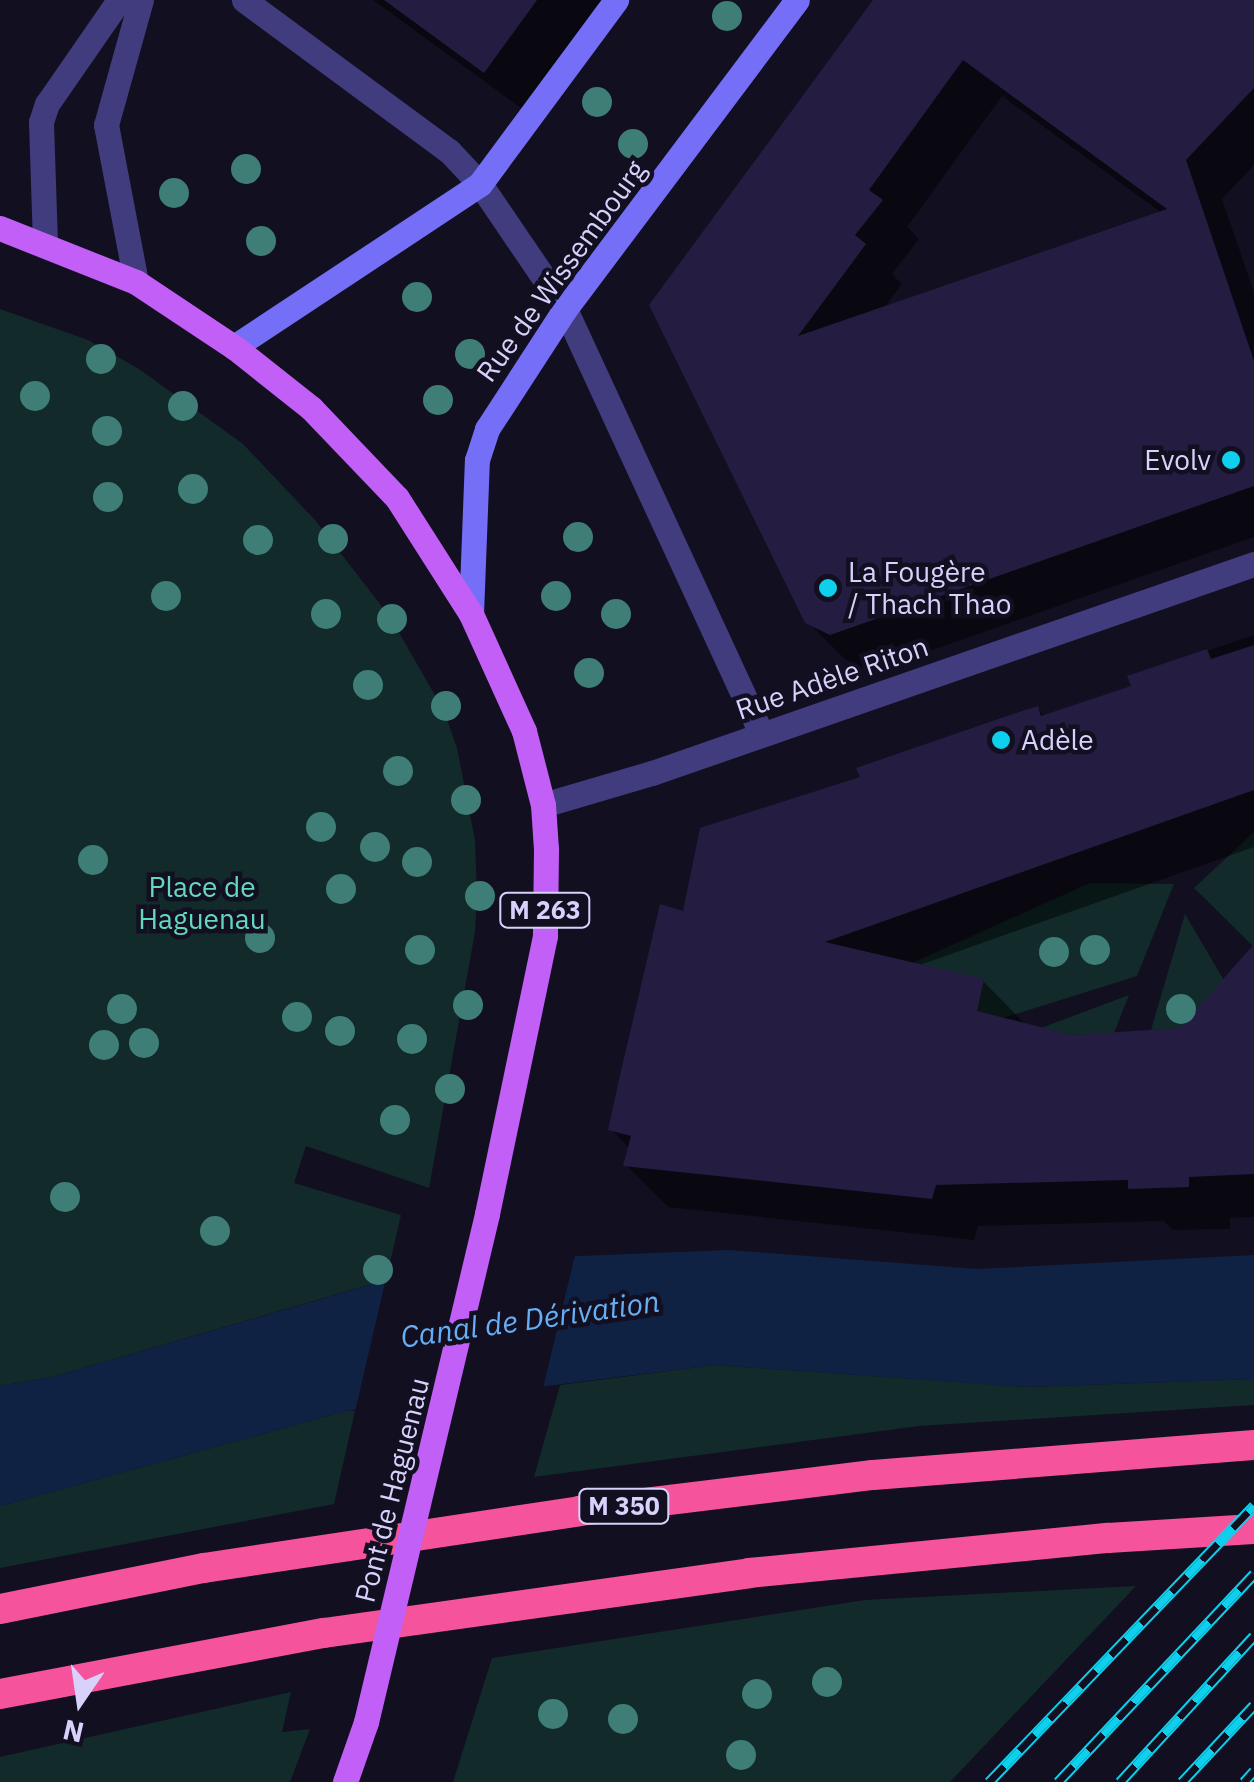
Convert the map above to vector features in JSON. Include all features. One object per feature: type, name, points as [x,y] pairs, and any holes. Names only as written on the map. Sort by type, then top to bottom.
[{"type":"highway","name":"M 350","points":[[0,1609],[204,1568],[578,1511],[873,1474],[1254,1445]]},
{"type":"highway","points":[[0,1694],[324,1633],[749,1573],[1108,1538],[1254,1530]]},
{"type":"main road","points":[[234,348],[480,184],[616,0]]},
{"type":"main road","name":"Rue de Wissembourg","points":[[472,614],[477,460],[495,415],[565,309],[797,0]]},
{"type":"main road","name":"M 263","points":[[0,228],[136,282],[234,348],[310,408],[398,498],[472,614],[524,731],[543,806]]},
{"type":"main road","name":"Pont de Haguenau","points":[[346,1782],[366,1722],[487,1214],[545,936],[543,806]]},
{"type":"street","points":[[45,243],[41,122],[47,104],[120,0]]},
{"type":"street","points":[[136,282],[106,125],[141,0]]},
{"type":"street","points":[[244,0],[449,151],[480,184],[565,309],[761,734]]},
{"type":"street","name":"Rue Adèle Riton","points":[[543,806],[652,773],[1254,564]]},
{"type":"green space","name":"Place de Haguenau","points":[[0,309],[88,340],[139,369],[243,444],[315,520],[390,617],[444,711],[457,748],[475,840],[477,895],[475,932],[429,1188],[306,1146],[294,1183],[401,1215],[386,1280],[52,1377],[0,1386]]},
{"type":"green space","points":[[1254,832],[1254,947],[1194,888]]},
{"type":"green space","points":[[1090,883],[1174,884],[1137,976],[1003,1018],[963,1009],[912,963]]},
{"type":"green space","points":[[1185,914],[1232,994],[1204,1027],[1151,1030]]},
{"type":"green space","points":[[1129,995],[1114,1033],[1072,1035],[1041,1028]]},
{"type":"green space","points":[[715,1365],[1027,1387],[1254,1379],[1254,1405],[919,1426],[534,1477],[560,1385]]},
{"type":"green space","points":[[355,1411],[334,1504],[0,1568],[0,1506]]},
{"type":"green space","points":[[1136,1586],[950,1782],[453,1782],[492,1658],[865,1600]]},
{"type":"green space","points":[[291,1692],[282,1732],[310,1729],[290,1782],[0,1782],[0,1757]]},
{"type":"water","name":"Canal de Dérivation","points":[[729,1250],[977,1269],[1254,1255],[1254,1379],[1026,1387],[715,1365],[346,1411],[0,1506],[0,1386],[52,1377],[404,1275],[580,1256]]},
{"type":"pier","points":[[576,1251],[542,1392],[354,1416],[387,1274]]},
{"type":"building","points":[[384,0],[537,0],[484,73]]},
{"type":"building","points":[[873,0],[1254,0],[1254,88],[1186,160],[1254,361],[1254,486],[830,635],[805,623],[649,305]],"holes":[[[963,60],[1167,209],[798,336],[866,244],[855,235],[883,200],[869,190]]]},
{"type":"building","points":[[1254,645],[1254,790],[825,942],[984,979],[977,1011],[1072,1035],[1180,1028],[1254,944],[1254,1174],[1189,1177],[1189,1187],[1128,1189],[1128,1180],[936,1185],[932,1199],[623,1166],[631,1136],[608,1130],[618,1084],[660,904],[683,911],[700,828],[860,777],[856,768],[1007,716],[1038,706],[1041,716],[1131,686],[1127,676],[1207,649],[1211,659]]},
{"type":"railway","points":[[989,1782],[1254,1506]]},
{"type":"railway","points":[[1058,1782],[1254,1574]]},
{"type":"railway","points":[[1120,1782],[1254,1636]]},
{"type":"railway","points":[[1182,1782],[1254,1705]]},
{"type":"railway","points":[[1244,1782],[1254,1771]]},
{"type":"place","name":"Evolv","points":[[1231,460]]},
{"type":"place","name":"La Fougère / Thach Thao","points":[[828,588]]},
{"type":"place","name":"Adèle","points":[[1001,740]]}]
